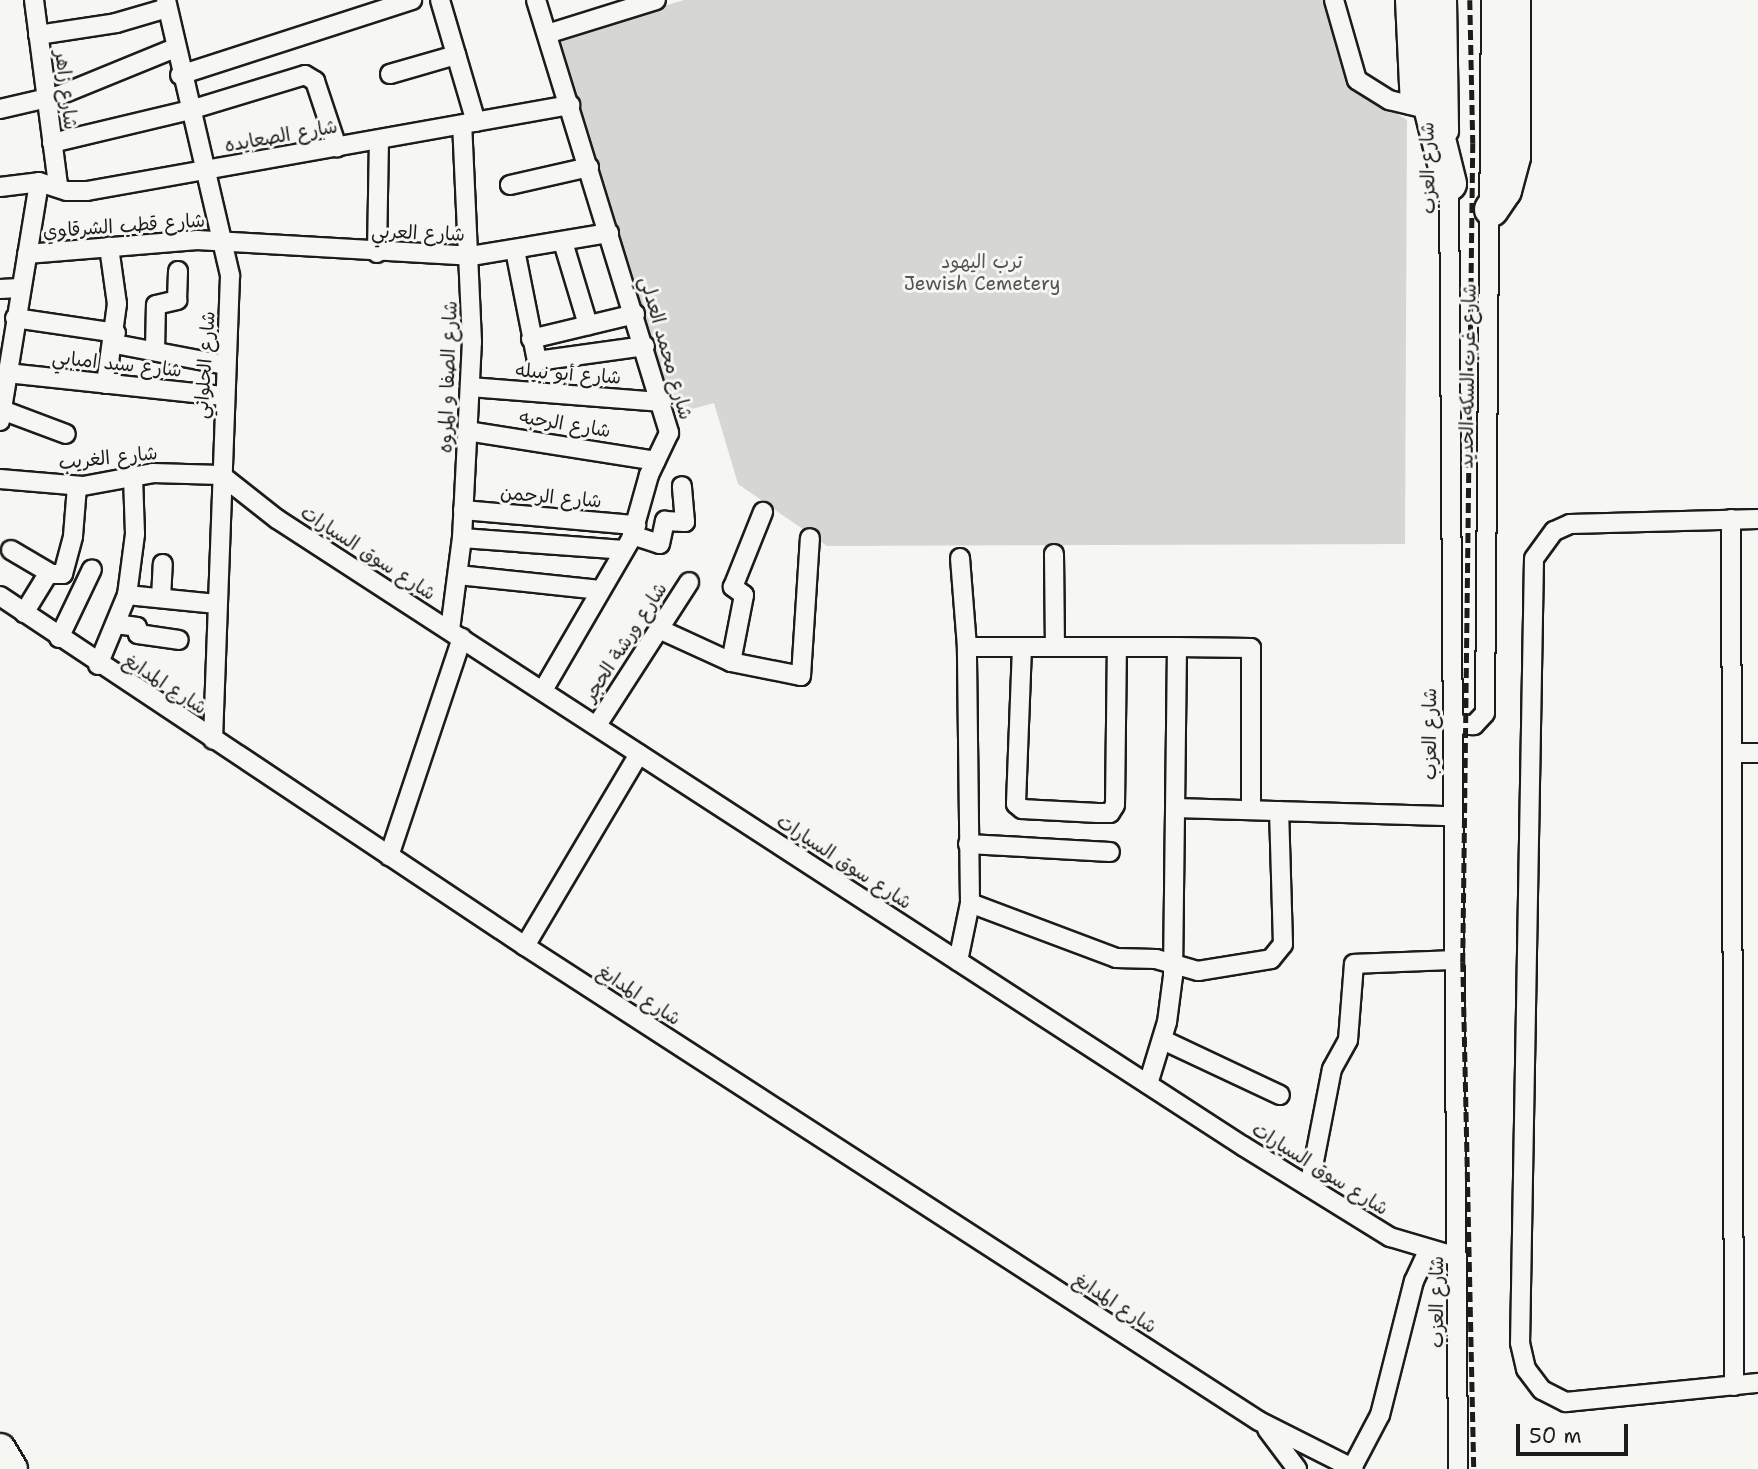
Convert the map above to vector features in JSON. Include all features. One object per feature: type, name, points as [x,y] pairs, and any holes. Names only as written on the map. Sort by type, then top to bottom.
[{"type":"highway","points":[[1422,0],[1429,110],[1449,183]]},
{"type":"highway","points":[[1491,209],[1504,190],[1513,156],[1513,0]]},
{"type":"street","name":"شارع زاهر","points":[[34,0],[58,186]]},
{"type":"street","points":[[180,75],[412,0]]},
{"type":"street","name":"شارع الصفا و المروه","points":[[388,856],[456,634],[462,538],[470,387],[469,124],[456,55],[440,0]]},
{"type":"street","name":"شارع محمد العدلي","points":[[536,0],[645,346],[669,433],[656,461],[631,537],[543,690]]},
{"type":"street","points":[[547,34],[656,0]]},
{"type":"street","points":[[1334,0],[1357,80],[1369,90],[1429,110]]},
{"type":"street","points":[[1405,0],[1429,110]]},
{"type":"street","name":"شارع العزب","points":[[1429,110],[1447,0]]},
{"type":"street","name":"شارع غرب السكه الحديد","points":[[1452,724],[1474,725],[1485,713],[1491,0]]},
{"type":"street","points":[[38,35],[103,26],[166,4]]},
{"type":"street","name":"شارع الحلواني","points":[[166,4],[180,75],[208,170],[224,241],[231,300],[223,396],[213,740]]},
{"type":"street","points":[[0,109],[46,99],[175,48]]},
{"type":"street","points":[[390,74],[456,55]]},
{"type":"street","points":[[52,143],[190,110],[308,75],[315,81],[337,147]]},
{"type":"street","name":"شارع الصعايده","points":[[0,187],[39,182],[87,191],[569,105]]},
{"type":"street","points":[[377,253],[379,140]]},
{"type":"street","points":[[510,185],[589,167]]},
{"type":"street","points":[[39,182],[1,416],[66,434]]},
{"type":"street","name":"شارع العزب","points":[[1449,183],[1451,816],[1458,1469]]},
{"type":"street","name":"شارع العربي","points":[[224,241],[377,253],[471,256],[610,233]]},
{"type":"street","name":"شارع قطب الشرقاوي","points":[[27,254],[224,241]]},
{"type":"street","points":[[563,242],[588,325]]},
{"type":"street","points":[[106,384],[115,338],[109,247]]},
{"type":"street","points":[[515,250],[535,358],[545,362],[645,346]]},
{"type":"street","points":[[155,351],[156,304],[177,300],[178,271]]},
{"type":"street","points":[[0,289],[20,288]]},
{"type":"street","points":[[531,339],[635,314]]},
{"type":"street","points":[[15,317],[225,365]]},
{"type":"street","name":"شارع سيد امبابي","points":[[7,373],[223,396]]},
{"type":"street","name":"شارع أبو نبيله","points":[[470,387],[662,402]]},
{"type":"street","name":"شارع الرحبه","points":[[467,430],[656,461]]},
{"type":"street","name":"شارع الغريب","points":[[0,478],[77,486],[133,477],[194,472],[222,475]]},
{"type":"street","name":"شارع سوق السيارات","points":[[222,475],[277,519],[1309,1187],[1390,1237],[1457,1257]]},
{"type":"street","points":[[98,665],[127,595],[135,534],[133,477]]},
{"type":"street","points":[[11,550],[50,573],[62,576],[69,555],[77,486]]},
{"type":"street","points":[[462,538],[631,537],[660,544],[665,521],[685,522],[682,486]]},
{"type":"street","name":"شارع الرحمن","points":[[463,510],[631,537]]},
{"type":"street","points":[[730,662],[744,595],[733,587],[763,512]]},
{"type":"street","points":[[1731,519],[1734,1386]]},
{"type":"street","points":[[1758,519],[1570,524],[1554,531],[1534,559],[1520,1343],[1526,1369],[1542,1390],[1566,1402],[1758,1383]]},
{"type":"street","points":[[659,629],[730,662],[758,671],[802,675],[810,538]]},
{"type":"street","points":[[1054,554],[1055,647]]},
{"type":"street","points":[[958,961],[970,903],[967,647],[960,558]]},
{"type":"street","points":[[161,598],[163,564]]},
{"type":"street","points":[[59,638],[92,569]]},
{"type":"street","points":[[24,613],[50,573]]},
{"type":"street","points":[[458,575],[600,590]]},
{"type":"street","name":"شارع ورشة الحجر","points":[[597,725],[689,582]]},
{"type":"street","points":[[127,595],[217,604]]},
{"type":"street","name":"شارع المدابغ","points":[[0,596],[98,665],[525,946],[1259,1421],[1353,1468]]},
{"type":"street","points":[[116,624],[137,627],[138,634],[179,640]]},
{"type":"street","points":[[1022,646],[1016,804],[1022,809],[1098,813],[1110,813],[1115,805],[1117,647]]},
{"type":"street","points":[[967,647],[1251,648],[1251,810]]},
{"type":"street","points":[[1148,1084],[1163,1040],[1173,963],[1177,647]]},
{"type":"street","points":[[1732,753],[1758,752]]},
{"type":"street","points":[[525,946],[639,754]]},
{"type":"street","points":[[1176,808],[1451,816]]},
{"type":"street","points":[[970,903],[1098,954],[1173,963],[1185,969],[1217,971],[1271,959],[1279,953],[1283,944],[1279,811]]},
{"type":"street","points":[[968,844],[1110,852]]},
{"type":"street","points":[[1309,1187],[1332,1069],[1348,1040],[1354,964],[1454,960]]},
{"type":"street","points":[[1163,1040],[1280,1095]]},
{"type":"street","points":[[1353,1468],[1380,1415],[1414,1281],[1429,1249]]},
{"type":"street","name":"شارع المدابغ","points":[[1259,1421],[1297,1469]]},
{"type":"green space","name":"ترب اليهود Jewish Cemetery","points":[[684,0],[1323,0],[1348,83],[1407,120],[1405,544],[827,546],[738,484],[714,403],[674,414],[558,38]]},
{"type":"railway","points":[[1470,0],[1473,143],[1463,962],[1474,1469]]}]
